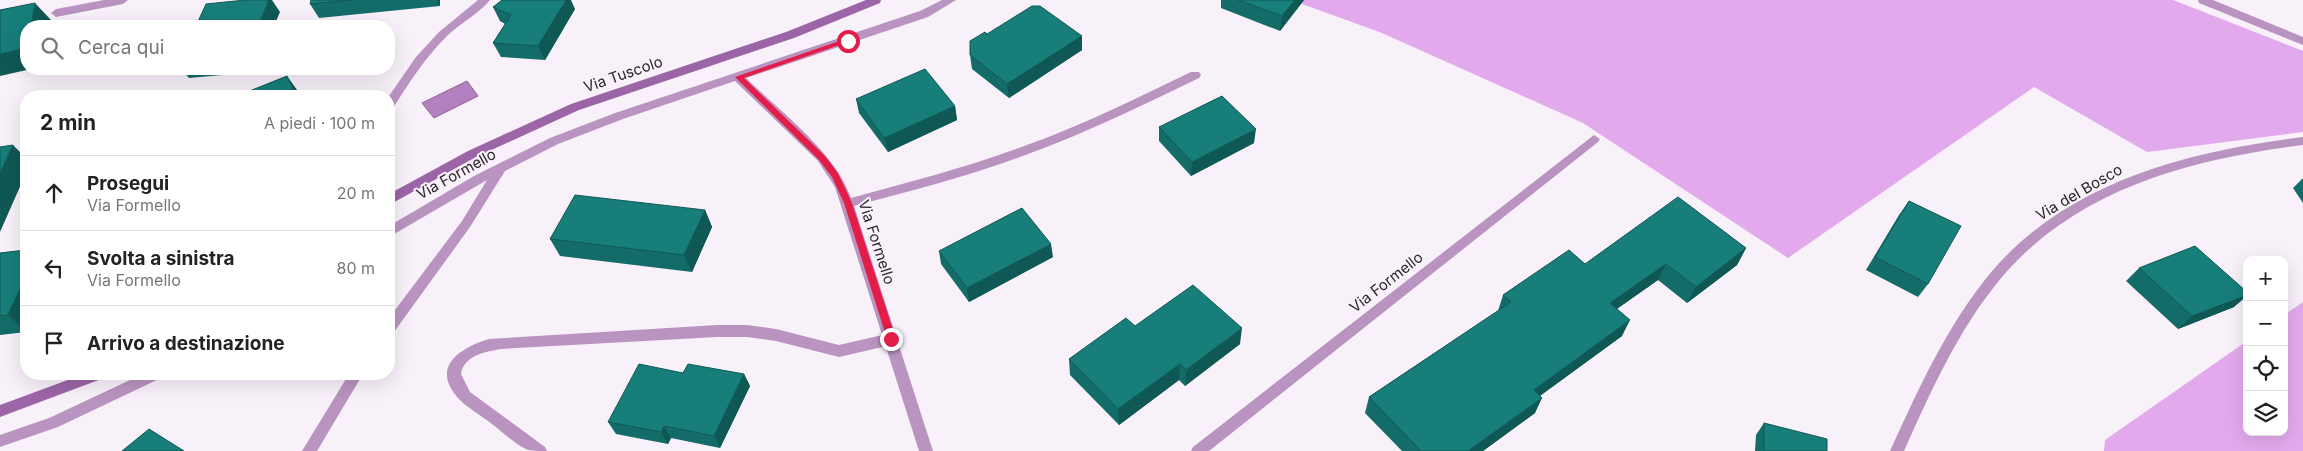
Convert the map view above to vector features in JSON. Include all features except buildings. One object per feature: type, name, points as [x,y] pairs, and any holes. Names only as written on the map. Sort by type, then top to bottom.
[{"type":"street","points":[[56,13],[123,0]]},
{"type":"street","points":[[395,96],[415,64],[437,38],[485,0]]},
{"type":"street","name":"Via Tuscolo","points":[[395,197],[472,154],[576,107],[782,38],[876,0]]},
{"type":"street","name":"Via Formello","points":[[395,229],[501,167],[554,141],[597,124],[924,14],[951,0]]},
{"type":"street","points":[[2203,0],[2303,41]]},
{"type":"street","points":[[848,203],[983,166],[1032,148],[1088,126],[1195,75]]},
{"type":"street","name":"Via Formello","points":[[738,77],[822,158],[835,176],[848,203],[926,451]]},
{"type":"street","name":"Via Formello","points":[[1198,451],[1594,139]]},
{"type":"street","name":"Via del Bosco","points":[[1897,451],[1929,382],[1958,329],[1998,273],[2032,238],[2062,217],[2098,197],[2155,170],[2238,150],[2303,141]]},
{"type":"street","points":[[395,320],[466,224],[501,167]]},
{"type":"street","points":[[540,451],[465,396],[458,387],[455,381],[456,367],[468,351],[477,347],[500,343],[717,331],[747,331],[776,335],[839,351],[891,339]]},
{"type":"street","points":[[0,410],[82,380]]},
{"type":"street","points":[[0,440],[71,415],[144,380]]},
{"type":"street","points":[[309,451],[352,380]]},
{"type":"shaded area","points":[[1291,0],[2173,0],[2303,51],[2303,132],[2147,152],[2034,87],[1788,258],[1583,123],[1382,33]]},
{"type":"shaded area","points":[[467,81],[478,96],[434,118],[422,103]]},
{"type":"shaded area","points":[[2303,302],[2303,451],[2104,451],[2105,440],[2243,344],[2243,436],[2288,436],[2288,312]]},
{"type":"route","points":[[848,41],[738,77],[822,158],[841,186],[891,339]]}]
